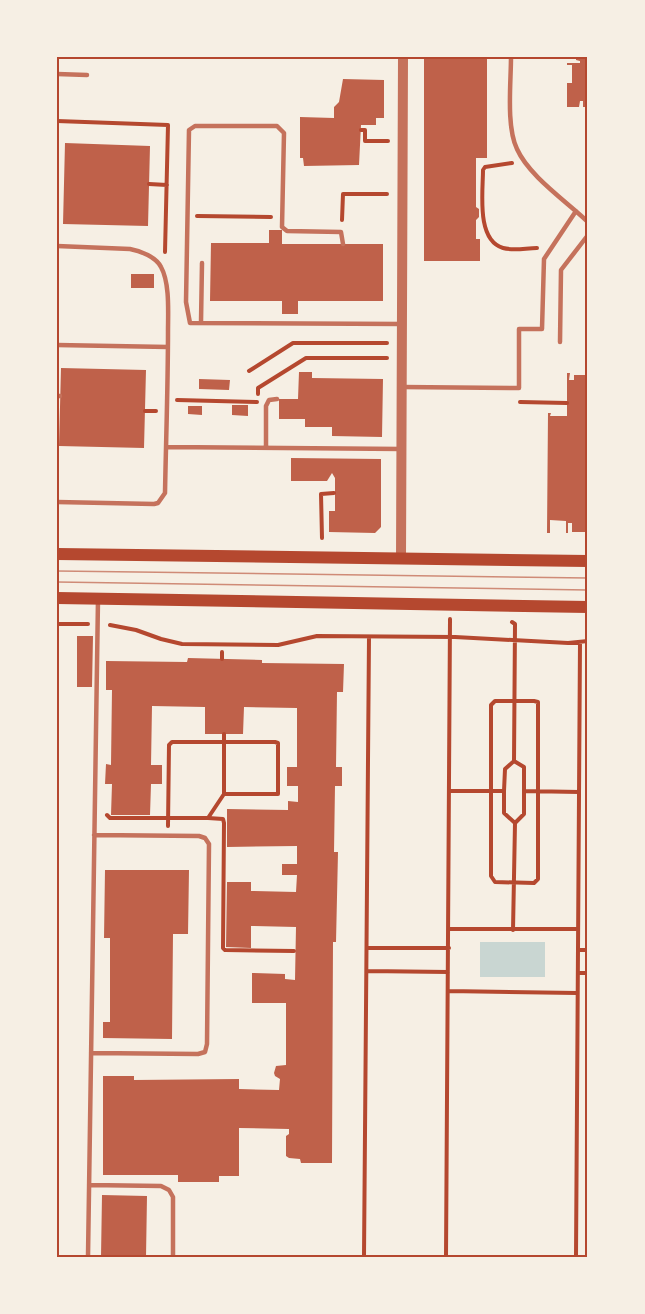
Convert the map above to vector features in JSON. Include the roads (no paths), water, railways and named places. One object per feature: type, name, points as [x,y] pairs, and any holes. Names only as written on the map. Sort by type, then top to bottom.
[{"type":"main road","points":[[57,554],[588,561]]},
{"type":"main road","points":[[57,598],[588,607]]},
{"type":"street","points":[[401,559],[403,57]]},
{"type":"lane","points":[[511,57],[513,136],[516,147],[537,175],[588,222]]},
{"type":"lane","points":[[57,74],[87,75]]},
{"type":"lane","points":[[343,244],[341,232],[287,231],[282,227],[284,132],[277,126],[195,126],[189,130],[186,302],[190,323],[402,324]]},
{"type":"lane","points":[[402,387],[519,388],[519,329],[542,329],[544,259],[576,211]]},
{"type":"lane","points":[[560,342],[561,270],[588,235]]},
{"type":"lane","points":[[57,246],[140,251],[157,262],[164,273],[168,299],[165,493],[154,504],[57,502]]},
{"type":"lane","points":[[201,322],[202,263]]},
{"type":"lane","points":[[57,345],[168,347]]},
{"type":"lane","points":[[266,448],[266,406],[269,400],[277,399]]},
{"type":"lane","points":[[166,447],[402,449]]},
{"type":"lane","points":[[88,1257],[98,599]]},
{"type":"lane","points":[[91,1053],[202,1054],[207,1049],[208,844],[206,838],[199,836],[94,835]]},
{"type":"lane","points":[[89,1185],[161,1186],[169,1190],[173,1197],[173,1257]]},
{"type":"tram line","points":[[57,571],[588,578]]},
{"type":"tram line","points":[[57,582],[588,590]]}]
